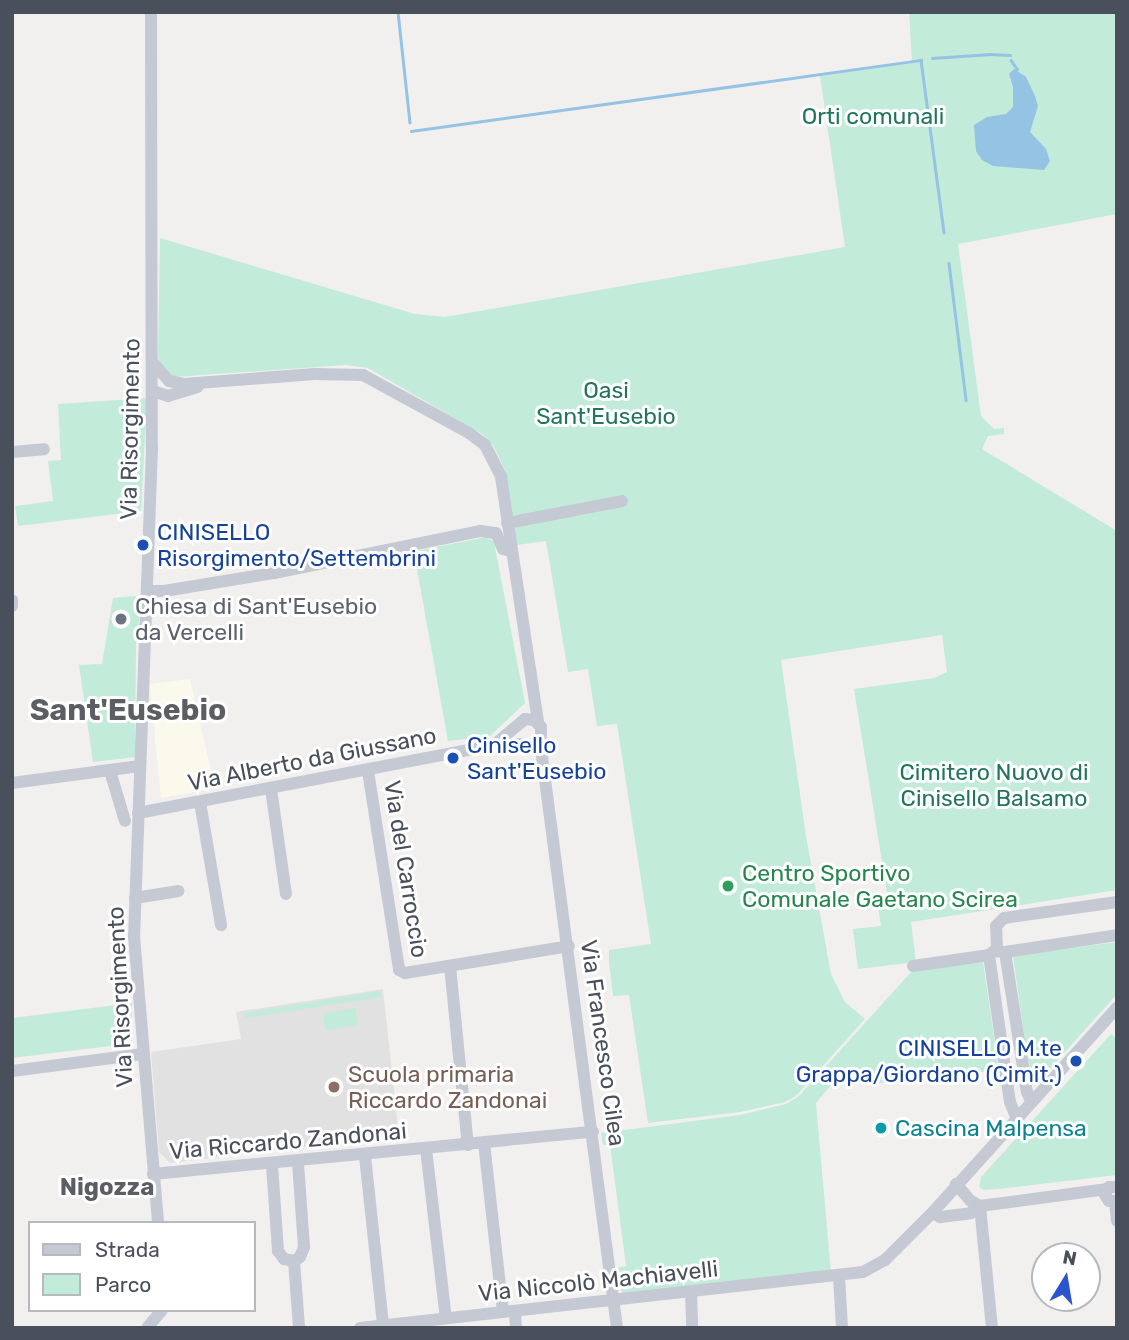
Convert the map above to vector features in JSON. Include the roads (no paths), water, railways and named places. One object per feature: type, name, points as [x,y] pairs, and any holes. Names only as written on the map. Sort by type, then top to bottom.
[{"type":"street","name":"Via Risorgimento","points":[[151,12],[153,390],[134,957],[158,1221]]},
{"type":"street","points":[[153,363],[169,381]]},
{"type":"street","points":[[153,390],[169,381],[205,384],[345,373],[371,378],[485,445],[497,464],[538,723],[542,731],[536,744],[524,745]]},
{"type":"street","points":[[153,390],[168,396],[205,384]]},
{"type":"street","points":[[152,437],[168,396]]},
{"type":"street","points":[[12,453],[44,449]]},
{"type":"street","points":[[507,523],[622,500]]},
{"type":"street","points":[[148,591],[164,591],[274,573],[481,531],[496,533],[503,549],[511,551]]},
{"type":"street","points":[[12,600],[13,606]]},
{"type":"street","points":[[534,697],[515,735],[544,764]]},
{"type":"street","points":[[520,724],[538,723]]},
{"type":"street","name":"Via Alberto da Giussano","points":[[494,745],[520,724]]},
{"type":"street","name":"Via Francesco Cilea","points":[[541,738],[617,1328]]},
{"type":"street","name":"Via Alberto da Giussano","points":[[138,813],[494,745],[524,745]]},
{"type":"street","points":[[12,783],[140,766]]},
{"type":"street","points":[[110,771],[125,821]]},
{"type":"street","name":"Via del Carroccio","points":[[369,771],[396,966],[405,973],[569,946]]},
{"type":"street","points":[[271,789],[286,894]]},
{"type":"street","points":[[201,802],[221,925]]},
{"type":"street","points":[[135,898],[178,891]]},
{"type":"street","points":[[1016,1117],[1010,1102],[996,926],[1004,918],[1117,902]]},
{"type":"street","points":[[913,966],[1117,935]]},
{"type":"street","points":[[997,952],[1031,1101]]},
{"type":"street","points":[[450,966],[468,1145]]},
{"type":"street","name":"Via Niccolò Machiavelli","points":[[360,1328],[839,1277],[863,1272],[886,1260],[933,1212],[1117,1008]]},
{"type":"street","points":[[12,1071],[143,1054]]},
{"type":"street","name":"Via Riccardo Zandonai","points":[[153,1174],[298,1163],[593,1132]]},
{"type":"street","points":[[484,1143],[509,1311],[516,1328]]},
{"type":"street","points":[[426,1149],[446,1318]]},
{"type":"street","points":[[365,1156],[383,1325]]},
{"type":"street","points":[[272,1165],[278,1251],[284,1259],[294,1261],[300,1257],[304,1247],[298,1163]]},
{"type":"street","points":[[956,1184],[971,1201],[980,1206]]},
{"type":"street","points":[[933,1212],[940,1217],[951,1216],[971,1213],[980,1206],[1058,1195],[1112,1195],[1117,1221]]},
{"type":"street","points":[[980,1206],[992,1328]]},
{"type":"street","points":[[294,1261],[299,1328]]},
{"type":"street","points":[[839,1277],[842,1328]]},
{"type":"street","points":[[691,1293],[692,1328]]},
{"type":"street","points":[[147,1328],[161,1312]]},
{"type":"street","points":[[147,1328],[157,1328]]},
{"type":"water","points":[[1014,69],[1026,77],[1038,106],[1030,132],[1046,149],[1050,161],[1044,170],[993,166],[982,160],[976,151],[974,125],[987,117],[1006,114],[1013,107],[1013,87],[1009,74]]},
{"type":"waterway","points":[[398,12],[410,122]]},
{"type":"waterway","points":[[932,58],[1010,55]]},
{"type":"waterway","points":[[411,131],[921,60],[944,232]]},
{"type":"waterway","points":[[1011,60],[1017,69]]},
{"type":"waterway","points":[[949,263],[966,400]]},
{"type":"place","name":"CINISELLO Risorgimento/Settembrini","points":[[143,545]]},
{"type":"place","name":"Chiesa di Sant'Eusebio da Vercelli","points":[[121,619]]},
{"type":"place","name":"Cinisello Sant'Eusebio","points":[[453,758]]},
{"type":"place","name":"Centro Sportivo Comunale Gaetano Scirea","points":[[728,886]]},
{"type":"place","name":"CINISELLO M.te Grappa/Giordano (Cimit.)","points":[[1076,1061]]},
{"type":"place","name":"Scuola primaria Riccardo Zandonai","points":[[334,1087]]},
{"type":"place","name":"Cascina Malpensa","points":[[881,1128]]},
{"type":"district","name":"Sant'Eusebio","points":[[128,710]]},
{"type":"district","name":"Nigozza","points":[[107,1188]]},
{"type":"park label","name":"Orti comunali","points":[[873,116]]},
{"type":"park label","name":"Oasi Sant'Eusebio","points":[[606,403]]},
{"type":"park label","name":"Cimitero Nuovo di Cinisello Balsamo","points":[[994,785]]}]
